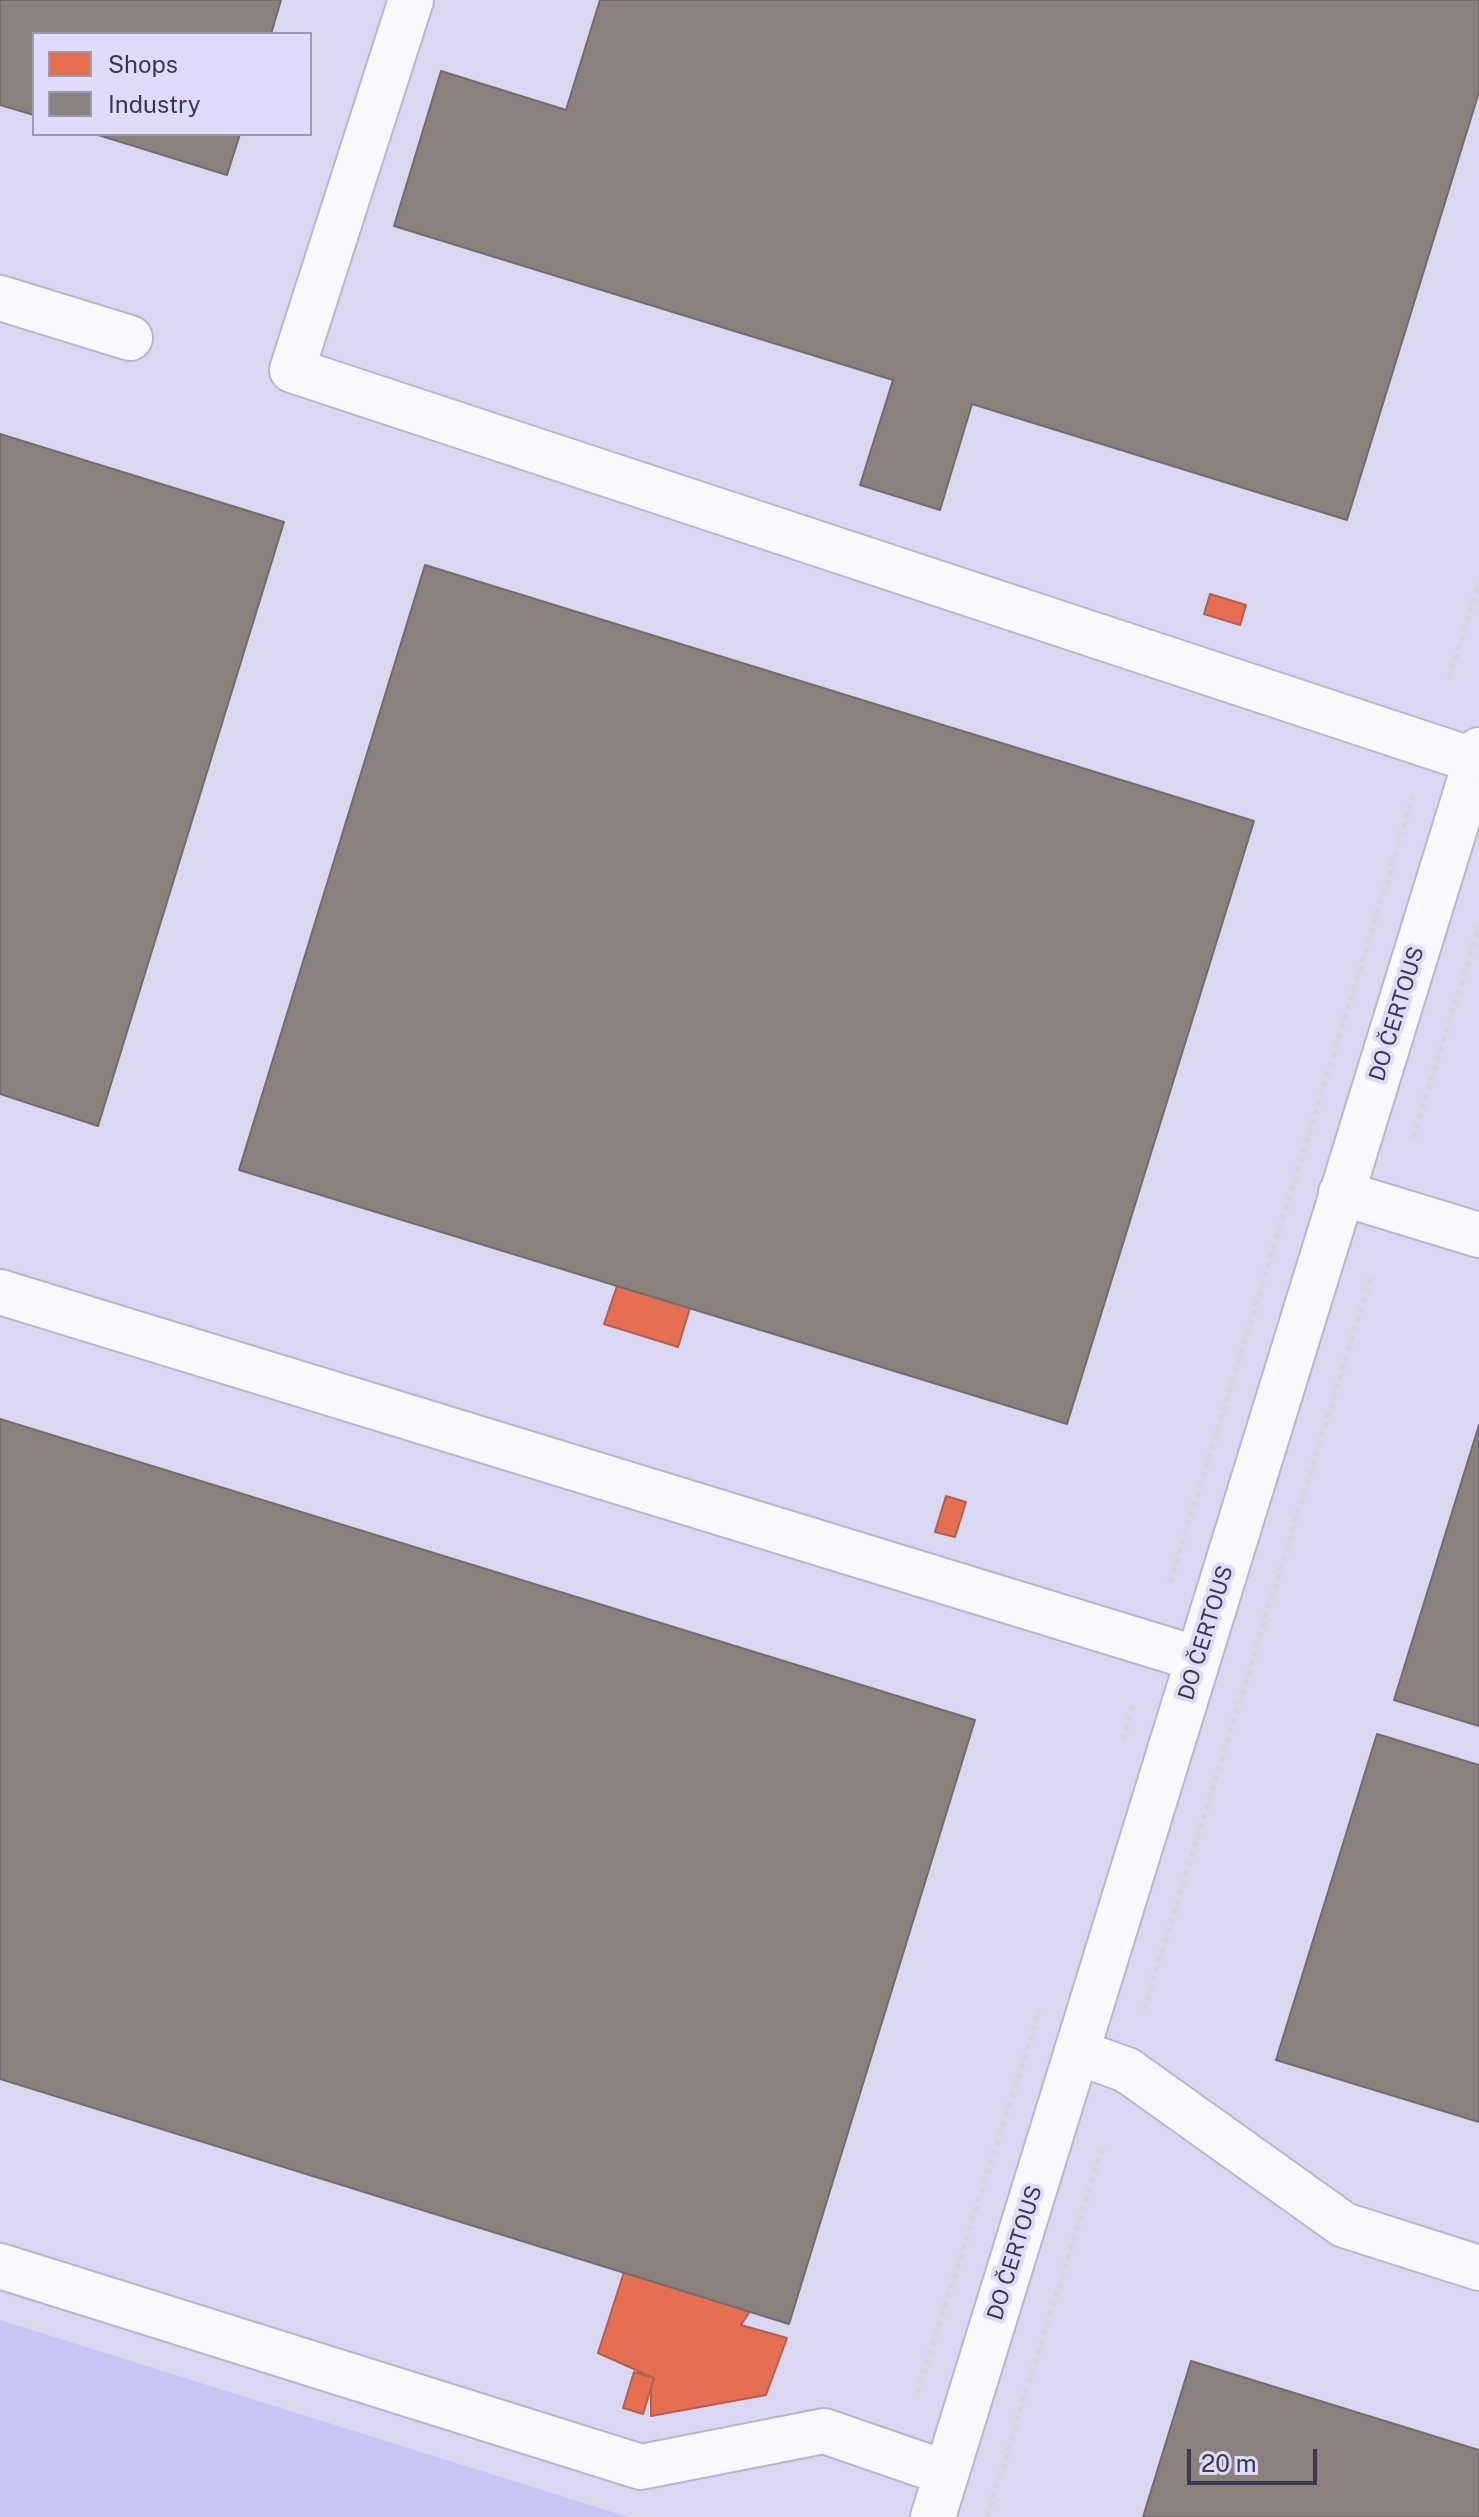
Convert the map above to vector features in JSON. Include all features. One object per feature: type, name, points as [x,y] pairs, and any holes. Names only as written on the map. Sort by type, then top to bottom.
[{"type":"street","points":[[411,0],[292,370],[1477,755]]},
{"type":"street","points":[[0,298],[130,338]]},
{"type":"street","name":"DO ČERTOUS","points":[[933,2517],[1477,755]]},
{"type":"street","points":[[1341,1193],[1479,1235]]},
{"type":"street","points":[[0,1292],[1198,1659]]},
{"type":"street","points":[[1077,2052],[1127,2070],[1344,2225],[1479,2268]]},
{"type":"street","points":[[0,2266],[641,2467],[824,2431],[946,2473]]},
{"type":"path","points":[[1449,679],[1479,583]]},
{"type":"path","points":[[1170,1583],[1413,797]]},
{"type":"path","points":[[1413,1138],[1479,926]]},
{"type":"path","points":[[1144,2010],[1371,1277]]},
{"type":"path","points":[[917,2393],[1002,2127]]},
{"type":"path","points":[[987,2517],[1103,2145]]},
{"type":"shaded area","points":[[0,2320],[628,2517],[0,2517]]},
{"type":"building: Shops","points":[[1210,594],[1246,605],[1240,625],[1204,614]]},
{"type":"building: Shops","points":[[617,1286],[690,1308],[678,1347],[604,1324]]},
{"type":"building: Shops","points":[[946,1496],[966,1502],[955,1537],[935,1532]]},
{"type":"building: Shops","points":[[624,2272],[750,2311],[741,2325],[787,2338],[766,2395],[651,2416],[654,2378],[598,2353]]},
{"type":"building: Shops","points":[[634,2372],[654,2378],[643,2414],[623,2408]]},
{"type":"building: Industry","points":[[0,0],[281,0],[272,32],[32,32],[32,114],[0,105]]},
{"type":"building: Industry","points":[[600,0],[1479,0],[1479,92],[1347,520],[972,404],[940,510],[860,485],[893,380],[394,226],[441,71],[566,110]]},
{"type":"building: Industry","points":[[101,136],[239,136],[227,175]]},
{"type":"building: Industry","points":[[0,434],[284,522],[98,1126],[0,1094]]},
{"type":"building: Industry","points":[[425,565],[1254,821],[1067,1424],[239,1170]]},
{"type":"building: Industry","points":[[0,1419],[975,1720],[789,2324],[0,2079]]},
{"type":"building: Industry","points":[[1479,1425],[1479,1726],[1394,1700]]},
{"type":"building: Industry","points":[[1377,1734],[1479,1765],[1479,2122],[1276,2060]]},
{"type":"building: Industry","points":[[1191,2361],[1479,2450],[1479,2517],[1143,2517]]}]
